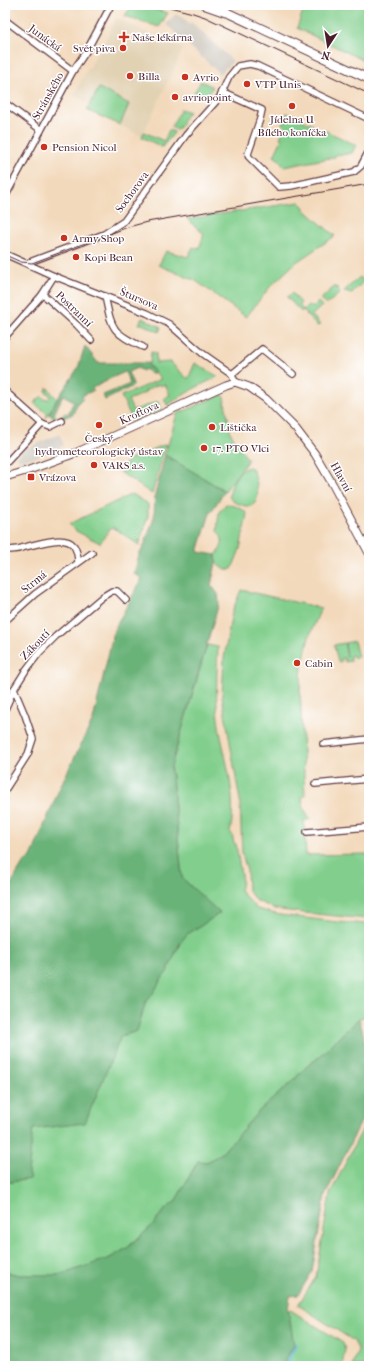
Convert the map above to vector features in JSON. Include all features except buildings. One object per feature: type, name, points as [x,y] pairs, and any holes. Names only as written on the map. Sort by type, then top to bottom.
[{"type":"highway","points":[[206,5],[226,12]]},
{"type":"highway","points":[[211,5],[226,12]]},
{"type":"highway","points":[[215,5],[226,12]]},
{"type":"main road","points":[[226,12],[369,79]]},
{"type":"street","name":"Stránského","points":[[5,197],[73,71],[94,37],[111,5]]},
{"type":"street","name":"Junácká","points":[[5,20],[73,71]]},
{"type":"street","name":"Sochorova","points":[[27,263],[104,234],[124,221],[186,135],[220,97],[229,77],[238,66],[250,64],[258,66],[369,119]]},
{"type":"street","points":[[222,92],[262,110],[248,154],[279,187],[291,186],[354,172],[361,166],[369,151]]},
{"type":"street","points":[[5,103],[41,130]]},
{"type":"street","name":"Štursova","points":[[5,254],[54,276],[147,313],[169,324],[202,353],[232,374]]},
{"type":"street","points":[[5,337],[42,295],[54,276]]},
{"type":"street","name":"Postranní","points":[[42,295],[77,325],[91,340]]},
{"type":"street","points":[[105,296],[111,322],[116,332],[127,340],[143,347]]},
{"type":"street","points":[[235,382],[232,374],[262,349],[293,374]]},
{"type":"street","name":"Hlavní","points":[[235,382],[249,387],[266,399],[296,429],[315,454],[369,553]]},
{"type":"street","name":"Kroftova","points":[[5,477],[72,454],[235,382]]},
{"type":"street","points":[[5,391],[42,424],[50,426],[62,421]]},
{"type":"street","points":[[7,462],[42,424]]},
{"type":"street","points":[[5,550],[16,550],[48,542],[68,541],[74,545],[78,562]]},
{"type":"street","name":"Strmá","points":[[5,621],[35,594],[92,553]]},
{"type":"street","name":"Zákoutí","points":[[14,689],[39,653],[56,636],[102,597],[112,591],[117,591],[126,600]]},
{"type":"street","points":[[5,709],[14,689]]},
{"type":"street","points":[[5,790],[28,754],[32,739],[25,715],[14,689]]},
{"type":"street","points":[[323,744],[369,739]]},
{"type":"street","points":[[315,784],[369,779]]},
{"type":"street","points":[[307,832],[369,827]]},
{"type":"shaded area","points":[[176,14],[180,17],[181,16],[190,24],[191,22],[233,61],[220,74],[166,24]]},
{"type":"shaded area","points":[[116,18],[183,49],[142,136],[88,111],[86,109],[88,102],[74,96],[87,69],[89,69],[99,49],[101,49]]},
{"type":"shaded area","points":[[59,434],[64,445],[36,457],[20,460],[16,457],[23,450]]},
{"type":"green space","points":[[132,5],[138,5],[168,13],[159,27],[125,16]]},
{"type":"green space","points":[[305,5],[369,5],[369,63],[297,28]]},
{"type":"green space","points":[[201,81],[213,87],[205,98],[194,93]]},
{"type":"green space","points":[[99,88],[129,104],[120,125],[87,110]]},
{"type":"green space","points":[[181,109],[189,112],[177,130],[171,127]]},
{"type":"green space","points":[[287,113],[317,127],[316,128],[322,129],[356,145],[352,153],[335,155],[335,157],[284,167],[281,163],[282,162],[274,156],[282,139],[280,138],[285,126],[282,124]]},
{"type":"green space","points":[[169,130],[174,133],[162,147],[142,137],[144,132],[164,141]]},
{"type":"green space","points":[[300,202],[306,211],[335,236],[295,263],[270,287],[246,317],[196,281],[158,265],[166,251],[188,257],[193,247],[199,249],[204,234],[187,219]]},
{"type":"green space","points":[[360,277],[364,281],[352,293],[344,291]]},
{"type":"green space","points":[[334,287],[337,287],[340,293],[326,305],[322,301],[322,298]]},
{"type":"green space","points":[[292,293],[301,303],[299,305],[303,310],[301,312],[287,297]]},
{"type":"green space","points":[[318,302],[322,306],[312,315],[320,325],[317,326],[303,310],[310,305],[313,308]]},
{"type":"green space","points":[[142,318],[161,327],[159,332],[139,324]]},
{"type":"green space","points":[[85,346],[98,363],[146,363],[155,372],[151,374],[145,369],[143,371],[137,368],[128,372],[133,386],[105,400],[103,395],[130,384],[125,372],[107,380],[92,388],[94,390],[82,396],[83,399],[78,402],[73,414],[61,419],[65,413],[68,414],[74,401],[63,395],[54,414],[56,416],[56,422],[52,424],[55,420],[49,414],[78,368]]},
{"type":"green space","points":[[151,352],[156,353],[156,363],[170,362],[188,379],[195,363],[217,377],[167,405],[164,398],[170,395],[165,384],[160,386],[159,384],[145,391],[145,393],[128,400],[133,411],[158,401],[162,409],[133,421],[121,396],[161,379],[147,363],[150,363]]},
{"type":"green space","points":[[47,387],[57,399],[48,414],[34,403],[42,396],[45,400],[47,398],[48,400],[51,397],[45,391],[47,390]]},
{"type":"green space","name":"17. PTO Vlci","points":[[222,394],[224,397],[231,434],[248,460],[225,491],[165,455],[177,414]]},
{"type":"green space","points":[[166,444],[152,494],[120,472],[128,460]]},
{"type":"green space","points":[[165,455],[225,491],[210,513],[198,552],[216,555],[216,563],[211,585],[218,594],[219,603],[171,767],[182,878],[220,913],[188,933],[180,943],[167,972],[154,992],[146,1001],[137,1031],[121,1036],[85,1123],[33,1129],[28,1174],[30,1179],[5,1183],[5,894],[24,862],[31,857],[61,785],[93,720],[114,630],[142,578],[134,574],[139,555],[144,546],[154,518],[155,495]]},
{"type":"green space","points":[[249,467],[252,468],[254,474],[258,495],[253,505],[247,506],[234,502],[229,496],[235,478],[241,471]]},
{"type":"green space","points":[[132,494],[148,504],[148,516],[139,545],[114,528],[110,529],[100,543],[76,531],[69,524]]},
{"type":"green space","points":[[226,504],[240,508],[247,514],[240,549],[232,569],[223,568],[216,563],[216,555],[222,543],[220,534],[217,531],[219,512]]},
{"type":"green space","points":[[241,590],[321,608],[309,637],[302,667],[300,689],[305,796],[302,797],[304,809],[310,819],[304,821],[306,855],[369,854],[369,919],[274,909],[255,900],[248,890],[247,871],[242,854],[240,801],[222,696],[224,658],[232,612]]},
{"type":"green space","points":[[354,641],[358,657],[354,658],[353,655],[350,656],[351,661],[345,662],[344,658],[341,658],[342,661],[338,662],[334,645],[344,643],[347,657],[345,643]]},
{"type":"green space","points":[[207,645],[218,647],[217,706],[219,726],[232,792],[232,819],[230,832],[234,843],[236,844],[242,881],[240,891],[257,909],[280,915],[337,922],[369,924],[369,1016],[359,1018],[319,1057],[306,1067],[292,1082],[259,1111],[222,1153],[207,1162],[198,1161],[175,1202],[163,1211],[154,1224],[127,1248],[110,1258],[60,1275],[20,1275],[5,1272],[5,1183],[30,1179],[28,1174],[32,1129],[85,1122],[121,1036],[137,1031],[146,1001],[154,992],[167,972],[180,943],[188,933],[219,913],[182,878],[171,767]]},
{"type":"green space","points":[[359,1018],[366,1054],[369,1057],[369,1105],[325,1196],[312,1272],[298,1295],[290,1296],[288,1309],[294,1345],[282,1366],[5,1366],[5,1272],[20,1275],[60,1275],[110,1258],[127,1248],[154,1224],[163,1211],[175,1202],[198,1161],[207,1162],[222,1153],[259,1111],[292,1082],[306,1067],[319,1057]]},
{"type":"green space","points":[[369,1116],[369,1366],[352,1366],[358,1350],[354,1341],[298,1305],[316,1277],[330,1194]]},
{"type":"green space","points":[[288,1309],[343,1343],[345,1350],[342,1366],[282,1366],[294,1345]]},
{"type":"waterway","points":[[286,1366],[296,1344]]},
{"type":"tram line","points":[[162,5],[205,17],[369,94]]},
{"type":"tram line","points":[[5,255],[21,262],[32,263],[128,227],[147,222],[369,184]]},
{"type":"place","name":"Naše lékárna","points":[[124,37]]},
{"type":"place","name":"Svět piva","points":[[123,48]]},
{"type":"place","name":"Billa","points":[[130,76]]},
{"type":"place","name":"Avrio","points":[[185,77]]},
{"type":"place","name":"VTP Unis","points":[[247,84]]},
{"type":"place","name":"avriopoint","points":[[175,97]]},
{"type":"place","name":"Jídelna U Bílého koníčka","points":[[292,106]]},
{"type":"place","name":"Pension Nicol","points":[[44,147]]},
{"type":"place","name":"Army Shop","points":[[64,238]]},
{"type":"place","name":"Kopi Bean","points":[[76,257]]},
{"type":"place","name":"Český hydrometeorologický ústav","points":[[99,425]]},
{"type":"place","name":"Lištička","points":[[212,427]]},
{"type":"place","name":"17. PTO Vlci","points":[[204,448]]},
{"type":"place","name":"VARS a.s.","points":[[94,465]]},
{"type":"place","name":"Vrázova","points":[[31,477]]},
{"type":"place","name":"Cabin","points":[[297,663]]}]
